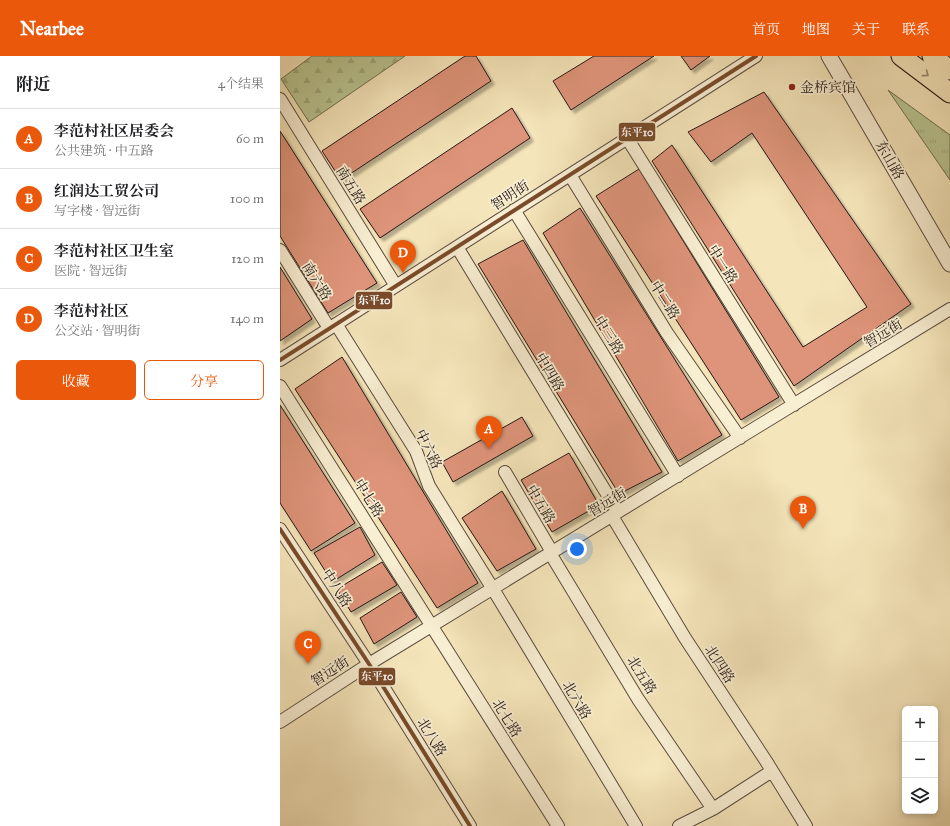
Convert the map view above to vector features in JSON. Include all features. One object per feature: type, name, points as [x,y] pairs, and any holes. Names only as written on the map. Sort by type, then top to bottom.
[{"type":"main road","points":[[901,56],[950,93]]},
{"type":"main road","points":[[932,56],[950,70]]},
{"type":"street","name":"智明街","points":[[280,360],[756,56]]},
{"type":"street","name":"东山路","points":[[829,56],[950,264]]},
{"type":"street","name":"南五路","points":[[280,99],[396,286]]},
{"type":"street","name":"中一路","points":[[627,138],[794,405]]},
{"type":"street","name":"中二路","points":[[570,175],[667,333],[740,438]]},
{"type":"street","name":"中三路","points":[[514,210],[678,476]]},
{"type":"street","name":"中四路","points":[[457,247],[615,514]]},
{"type":"street","name":"南六路","points":[[280,250],[333,326]]},
{"type":"street","name":"智远街","points":[[280,722],[369,664],[950,309]]},
{"type":"street","name":"中六路","points":[[333,326],[416,451],[429,486],[493,589]]},
{"type":"street","name":"中七路","points":[[280,386],[432,626]]},
{"type":"street","name":"中五路","points":[[504,472],[551,553]]},
{"type":"street","name":"北四路","points":[[615,514],[685,638],[806,826]]},
{"type":"street","name":"中八路","points":[[280,528],[369,664]]},
{"type":"street","name":"北五路","points":[[551,553],[638,699],[713,809]]},
{"type":"street","name":"北六路","points":[[493,589],[636,826]]},
{"type":"street","name":"北七路","points":[[432,626],[558,826]]},
{"type":"street","name":"北八路","points":[[369,664],[470,826]]},
{"type":"street","points":[[679,826],[713,809],[772,771]]},
{"type":"green space","points":[[312,56],[405,56],[309,122],[281,79]]},
{"type":"green space","points":[[888,90],[950,135],[950,180]]},
{"type":"building","points":[[465,56],[476,56],[491,81],[341,180],[322,151]]},
{"type":"building","points":[[594,56],[654,56],[571,110],[553,81]]},
{"type":"building","points":[[681,56],[710,56],[691,70]]},
{"type":"building","points":[[764,92],[911,304],[794,386],[652,161],[672,145],[803,347],[867,307],[752,133],[711,162],[688,132]]},
{"type":"building","points":[[512,108],[530,138],[380,238],[360,209]]},
{"type":"building","points":[[280,131],[377,283],[328,313],[280,236]]},
{"type":"building","points":[[639,169],[779,397],[741,420],[596,196]]},
{"type":"building","points":[[580,208],[722,435],[678,461],[543,233]]},
{"type":"building","points":[[523,240],[662,472],[619,494],[478,264]]},
{"type":"building","points":[[280,267],[312,319],[280,341]]},
{"type":"building","points":[[342,357],[478,583],[437,608],[295,389]]},
{"type":"building","points":[[280,405],[355,523],[311,551],[280,503]]},
{"type":"building","points":[[522,417],[533,436],[453,482],[442,462]]},
{"type":"building","points":[[569,453],[599,505],[552,532],[521,480]]},
{"type":"building","points":[[502,491],[536,549],[497,571],[462,518]]},
{"type":"building","points":[[360,527],[375,555],[332,582],[314,553]]},
{"type":"building","points":[[382,562],[397,585],[351,612],[337,589]]},
{"type":"building","points":[[401,592],[417,617],[374,644],[360,618]]},
{"type":"transit line","name":"东平10","points":[[280,360],[756,56]]},
{"type":"transit line","name":"东平10","points":[[280,529],[369,664],[470,826]]},
{"type":"place","name":"金桥宾馆","points":[[792,87]]},
{"type":"place","name":"李范村社区","points":[[403,273]]},
{"type":"place","name":"李范村社区居委会","points":[[489,449]]},
{"type":"place","name":"红润达工贸公司","points":[[803,529]]},
{"type":"place","name":"李范村社区卫生室","points":[[308,664]]}]
